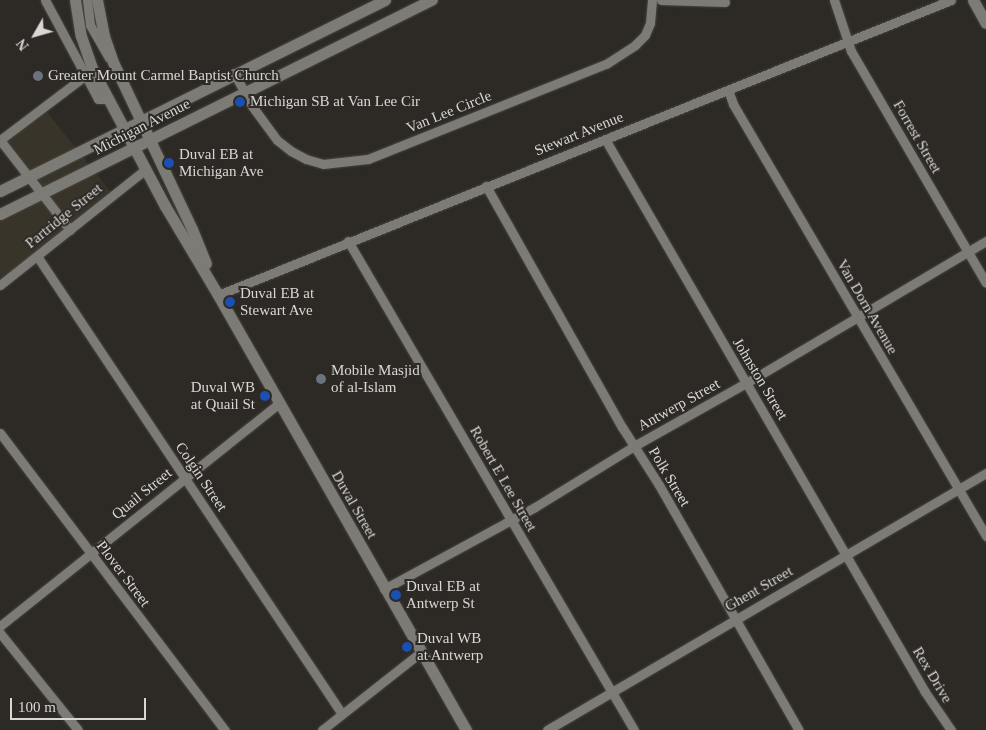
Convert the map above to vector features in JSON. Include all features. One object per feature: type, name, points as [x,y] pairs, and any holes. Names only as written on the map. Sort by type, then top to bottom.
[{"type":"street","points":[[45,0],[98,99],[108,99]]},
{"type":"street","name":"Duval Street","points":[[75,0],[81,36],[93,70],[124,129],[278,403],[466,730]]},
{"type":"street","points":[[87,0],[90,24],[103,51],[112,62]]},
{"type":"street","name":"Duval Street","points":[[97,0],[104,36],[112,62],[192,229],[218,295]]},
{"type":"street","name":"Michigan Avenue","points":[[0,191],[234,73],[385,0]]},
{"type":"street","name":"Michigan Avenue","points":[[0,214],[432,0]]},
{"type":"street","name":"Van Lee Circle","points":[[234,73],[244,92],[277,140],[306,159],[323,164],[368,159],[606,64],[635,45],[645,35],[650,23],[652,0]]},
{"type":"street","points":[[661,0],[725,2]]},
{"type":"street","name":"Forrest Street","points":[[834,0],[852,51],[986,283]]},
{"type":"street","name":"Stewart Avenue","points":[[218,295],[951,0]]},
{"type":"street","points":[[973,0],[986,23]]},
{"type":"street","points":[[70,230],[0,140],[86,75]]},
{"type":"street","name":"Van Dorn Avenue","points":[[728,90],[733,104],[986,536]]},
{"type":"street","name":"Johnston Street","points":[[605,139],[891,633]]},
{"type":"street","name":"Partridge Street","points":[[0,285],[146,169]]},
{"type":"street","name":"Polk Street","points":[[486,186],[799,730]]},
{"type":"street","name":"Antwerp Street","points":[[384,589],[510,520],[986,241]]},
{"type":"street","name":"Robert E Lee Street","points":[[348,242],[634,730]]},
{"type":"street","name":"Colgin Street","points":[[37,256],[342,714]]},
{"type":"street","name":"Quail Street","points":[[0,626],[278,403]]},
{"type":"street","name":"Plover Street","points":[[0,433],[225,730]]},
{"type":"street","name":"Ghent Street","points":[[548,730],[611,691],[986,473]]},
{"type":"street","name":"Rex Drive","points":[[891,633],[925,692],[951,730]]},
{"type":"street","points":[[0,634],[78,730]]},
{"type":"street","points":[[322,730],[421,652]]},
{"type":"shaded area","points":[[43,107],[113,195],[0,284],[0,214],[42,193],[0,140]]},
{"type":"place","name":"Greater Mount Carmel Baptist Church","points":[[38,76]]},
{"type":"place","name":"Michigan SB at Van Lee Cir","points":[[240,102]]},
{"type":"place","name":"Duval EB at Michigan Ave","points":[[169,163]]},
{"type":"place","name":"Duval EB at Stewart Ave","points":[[230,302]]},
{"type":"place","name":"Mobile Masjid of al-Islam","points":[[321,379]]},
{"type":"place","name":"Duval WB at Quail St","points":[[265,396]]},
{"type":"place","name":"Duval EB at Antwerp St","points":[[396,595]]},
{"type":"place","name":"Duval WB at Antwerp","points":[[407,647]]}]
